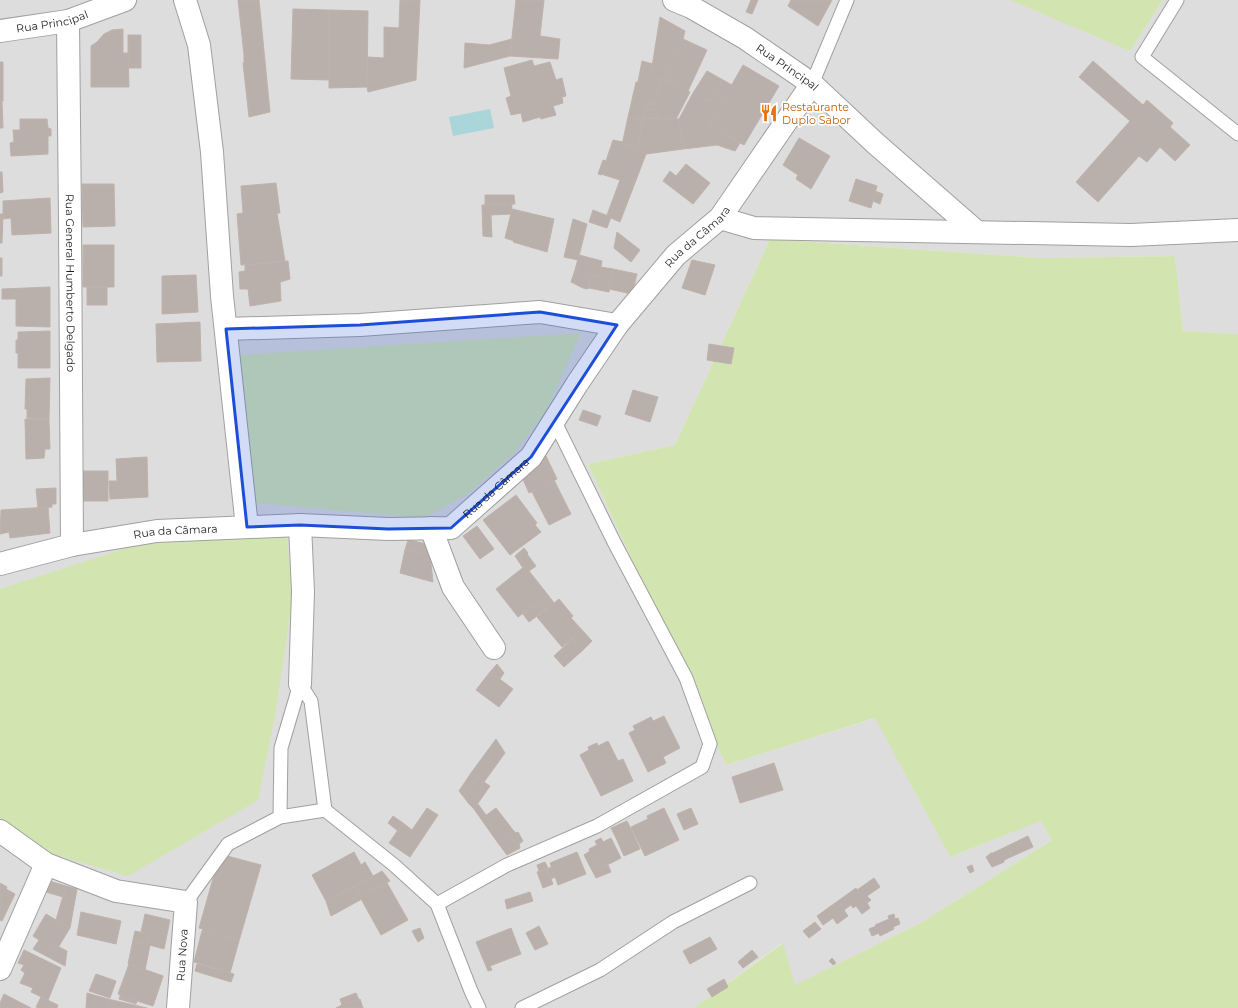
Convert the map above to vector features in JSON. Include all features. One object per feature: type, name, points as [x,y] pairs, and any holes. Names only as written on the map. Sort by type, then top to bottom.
[{"type":"street","name":"Rua Principal","points":[[0,31],[68,21],[125,0]]},
{"type":"street","points":[[185,0],[198,45],[212,152],[222,296],[247,527]]},
{"type":"street","name":"Rua Principal","points":[[674,0],[691,7],[745,38],[812,84],[875,143],[977,232]]},
{"type":"street","name":"Rua General Humberto Delgado","points":[[68,21],[72,545]]},
{"type":"street","name":"Rua da Câmara","points":[[0,564],[72,545],[158,530],[300,525],[388,529],[451,528],[531,457],[577,384],[617,326],[676,255],[720,218],[812,84]]},
{"type":"street","points":[[720,218],[754,228],[1131,236],[1238,230]]},
{"type":"street","points":[[226,329],[360,325],[540,312],[617,326]]},
{"type":"street","points":[[300,525],[303,592],[300,684]]},
{"type":"street","points":[[431,528],[453,587],[494,648]]},
{"type":"street","points":[[0,831],[46,864],[116,891],[186,902]]},
{"type":"street","points":[[0,969],[46,864]]},
{"type":"street","name":"Rua Nova","points":[[178,1008],[186,902]]},
{"type":"lane","points":[[812,84],[847,0]]},
{"type":"lane","points":[[1177,0],[1142,57],[1238,134]]},
{"type":"lane","points":[[437,904],[507,865],[597,826],[702,767],[710,744],[686,678],[614,542],[554,420]]},
{"type":"lane","points":[[300,684],[311,701],[325,810],[394,865],[437,904],[479,1008]]},
{"type":"lane","points":[[280,817],[281,748],[300,684]]},
{"type":"lane","points":[[186,902],[228,844],[280,817],[325,810]]},
{"type":"lane","points":[[522,1008],[600,970],[673,922],[750,883]]},
{"type":"highlighted area","points":[[540,312],[617,325],[531,457],[451,528],[388,529],[300,525],[247,527],[226,329],[360,325]]},
{"type":"shaded area","points":[[0,0],[1031,0],[1130,51],[1163,0],[1238,0],[1238,334],[1183,331],[1175,256],[1040,258],[770,239],[675,445],[588,464],[726,765],[876,718],[950,857],[1042,820],[1052,840],[922,922],[794,986],[782,943],[694,1008],[0,1008]]},
{"type":"green space","points":[[1010,0],[1163,0],[1130,51]]},
{"type":"green space","points":[[770,239],[1040,258],[1175,256],[1183,331],[1238,334],[1238,1008],[694,1008],[783,943],[795,985],[922,922],[1052,840],[1041,821],[950,857],[875,718],[726,765],[588,464],[675,445]]},
{"type":"green space","points":[[581,333],[546,411],[514,453],[468,494],[424,518],[255,503],[239,355]]},
{"type":"green space","points":[[287,534],[292,602],[275,716],[258,800],[128,876],[42,851],[0,822],[0,589],[151,540]]},
{"type":"water","points":[[490,109],[494,128],[453,136],[449,117]]},
{"type":"building","points":[[238,0],[259,0],[270,112],[249,117],[243,63],[244,55]]},
{"type":"building","points":[[400,0],[420,0],[416,80],[368,92],[368,57],[384,58],[384,27],[399,28]]},
{"type":"building","points":[[516,0],[544,0],[540,36],[560,39],[558,59],[510,56]]},
{"type":"building","points":[[751,0],[758,0],[752,14],[746,12]]},
{"type":"building","points":[[791,0],[832,0],[818,26],[788,6]]},
{"type":"building","points":[[293,9],[329,10],[329,80],[291,79]]},
{"type":"building","points":[[329,10],[368,11],[367,87],[329,88]]},
{"type":"building","points":[[660,17],[685,31],[683,39],[664,80],[660,80],[651,73]]},
{"type":"building","points":[[123,29],[123,53],[128,53],[129,87],[91,87],[91,46],[104,34],[112,30]]},
{"type":"building","points":[[128,35],[141,35],[141,68],[128,68]]},
{"type":"building","points":[[512,39],[510,56],[464,68],[465,43],[489,45]]},
{"type":"building","points":[[683,39],[707,50],[688,91],[664,80]]},
{"type":"building","points":[[532,60],[534,66],[550,62],[556,80],[562,78],[566,96],[562,97],[563,103],[553,106],[556,115],[541,119],[540,117],[523,122],[521,113],[511,115],[506,98],[511,96],[504,68]]},
{"type":"building","points":[[642,61],[653,64],[651,73],[660,80],[655,103],[646,102],[644,118],[642,119],[628,117],[636,82],[638,82]]},
{"type":"building","points":[[1093,61],[1143,105],[1147,100],[1173,123],[1170,127],[1190,145],[1175,161],[1160,147],[1147,162],[1139,156],[1098,202],[1076,182],[1130,121],[1079,77]]},
{"type":"building","points":[[0,62],[3,62],[3,101],[0,101]]},
{"type":"building","points":[[743,65],[779,86],[744,145],[709,125]]},
{"type":"building","points":[[707,71],[723,80],[710,102],[693,93]]},
{"type":"building","points":[[660,80],[664,80],[690,92],[676,119],[657,118],[658,110],[645,109],[646,102],[655,103]]},
{"type":"building","points":[[723,80],[732,85],[709,125],[740,143],[735,151],[717,145],[683,149],[679,119],[693,93],[710,102]]},
{"type":"building","points":[[0,101],[2,101],[3,128],[0,128]]},
{"type":"building","points":[[645,109],[658,110],[657,118],[644,118]]},
{"type":"building","points":[[628,117],[642,119],[638,149],[634,146],[622,145]]},
{"type":"building","points":[[642,118],[679,119],[683,149],[646,154],[638,149]]},
{"type":"building","points":[[20,119],[47,119],[48,128],[51,129],[51,136],[48,136],[48,154],[11,156],[10,143],[14,142],[13,130],[20,130]]},
{"type":"building","points":[[799,138],[830,156],[811,189],[796,179],[798,175],[783,165]]},
{"type":"building","points":[[613,140],[623,142],[622,145],[634,146],[646,154],[620,222],[607,215],[620,180],[598,174],[603,160],[606,161]]},
{"type":"building","points":[[686,164],[710,183],[693,204],[663,181],[670,171],[676,176]]},
{"type":"building","points":[[0,172],[2,172],[3,192],[0,193]]},
{"type":"building","points":[[856,179],[877,186],[871,208],[849,201]]},
{"type":"building","points":[[276,183],[280,213],[277,213],[285,261],[241,265],[237,214],[243,213],[241,186]]},
{"type":"building","points":[[82,184],[114,184],[115,226],[83,227]]},
{"type":"building","points":[[875,191],[883,194],[880,204],[873,201]]},
{"type":"building","points":[[485,195],[514,195],[515,204],[485,205]]},
{"type":"building","points":[[50,198],[51,233],[12,235],[11,218],[3,219],[3,201]]},
{"type":"building","points":[[512,204],[511,214],[491,215],[492,237],[483,236],[482,205]]},
{"type":"building","points":[[512,209],[554,219],[547,252],[513,242],[514,241],[505,238]]},
{"type":"building","points":[[593,210],[611,217],[607,228],[589,222]]},
{"type":"building","points":[[0,214],[3,214],[2,243],[0,243]]},
{"type":"building","points":[[573,219],[587,224],[578,260],[564,257]]},
{"type":"building","points":[[617,232],[640,250],[631,262],[614,248]]},
{"type":"building","points":[[83,245],[114,245],[114,287],[83,287]]},
{"type":"building","points":[[579,255],[602,261],[599,277],[590,276],[575,270]]},
{"type":"building","points":[[0,258],[2,258],[2,276],[0,276]]},
{"type":"building","points":[[692,260],[715,265],[705,295],[682,288]]},
{"type":"building","points":[[288,261],[290,279],[280,282],[281,301],[250,306],[248,289],[240,289],[239,272],[245,271],[245,265]]},
{"type":"building","points":[[601,267],[613,269],[609,292],[589,288],[590,276],[599,277]]},
{"type":"building","points":[[613,269],[637,274],[632,294],[609,289]]},
{"type":"building","points":[[575,270],[590,276],[588,289],[571,282]]},
{"type":"building","points":[[196,275],[198,312],[162,314],[162,276]]},
{"type":"building","points":[[50,287],[50,327],[16,326],[16,299],[2,299],[2,289]]},
{"type":"building","points":[[87,287],[107,287],[107,305],[87,305]]},
{"type":"building","points":[[200,322],[201,361],[157,362],[156,324]]},
{"type":"building","points":[[50,331],[50,368],[18,368],[16,340],[18,340],[18,332]]},
{"type":"building","points":[[709,344],[734,348],[731,364],[707,360]]},
{"type":"building","points":[[50,378],[49,419],[27,418],[27,409],[25,409],[26,379]]},
{"type":"building","points":[[633,390],[658,397],[650,422],[625,414]]},
{"type":"building","points":[[583,410],[601,416],[597,426],[579,420]]},
{"type":"building","points":[[25,419],[49,419],[50,449],[45,449],[44,458],[26,459]]},
{"type":"building","points":[[546,456],[557,479],[529,493],[522,477]]},
{"type":"building","points":[[147,457],[148,497],[110,499],[109,481],[117,481],[116,459]]},
{"type":"building","points":[[82,471],[108,471],[108,501],[82,501]]},
{"type":"building","points":[[554,480],[571,514],[549,525],[532,492]]},
{"type":"building","points":[[56,488],[56,504],[52,504],[52,507],[38,508],[36,489]]},
{"type":"building","points":[[516,495],[537,523],[535,525],[541,532],[510,555],[483,520]]},
{"type":"building","points":[[48,507],[50,533],[10,538],[9,532],[0,534],[1,510]]},
{"type":"building","points":[[477,526],[494,549],[480,559],[463,536]]},
{"type":"building","points":[[408,540],[432,545],[430,554],[405,550]]},
{"type":"building","points":[[524,548],[536,566],[529,571],[525,566],[523,568],[515,556]]},
{"type":"building","points":[[405,550],[430,554],[433,582],[400,573]]},
{"type":"building","points":[[525,566],[548,595],[518,617],[496,589]]},
{"type":"building","points":[[548,595],[554,603],[529,622],[523,614]]},
{"type":"building","points":[[559,599],[573,616],[552,635],[537,617]]},
{"type":"building","points":[[571,618],[582,630],[562,647],[552,635]]},
{"type":"building","points":[[582,630],[592,641],[583,650],[572,639]]},
{"type":"building","points":[[572,639],[583,650],[564,667],[554,656]]},
{"type":"building","points":[[497,664],[504,673],[500,679],[490,672]]},
{"type":"building","points":[[490,672],[513,689],[499,707],[476,690]]},
{"type":"building","points":[[664,716],[680,748],[663,757],[666,763],[648,772],[629,733],[635,730],[633,726],[651,717],[653,721]]},
{"type":"building","points":[[496,739],[505,753],[484,782],[471,773]]},
{"type":"building","points":[[608,741],[618,761],[623,759],[633,781],[601,796],[580,755],[589,750],[588,747],[597,743],[598,746]]},
{"type":"building","points":[[774,763],[783,790],[740,803],[732,777]]},
{"type":"building","points":[[471,773],[477,777],[463,796],[459,791]]},
{"type":"building","points":[[477,777],[484,782],[469,804],[463,796]]},
{"type":"building","points":[[484,782],[490,786],[474,809],[469,804]]},
{"type":"building","points":[[478,804],[486,815],[481,819],[474,809]]},
{"type":"building","points":[[427,808],[438,815],[410,857],[389,843],[403,823],[412,830]]},
{"type":"building","points":[[496,808],[513,830],[498,843],[481,819]]},
{"type":"building","points":[[664,808],[679,840],[645,856],[631,827],[648,819],[647,816]]},
{"type":"building","points":[[691,808],[698,824],[684,830],[677,814]]},
{"type":"building","points":[[393,816],[403,823],[398,831],[388,823]]},
{"type":"building","points":[[627,821],[632,831],[616,838],[611,828]]},
{"type":"building","points":[[513,830],[516,833],[518,832],[523,841],[519,844],[520,848],[507,855],[498,843]]},
{"type":"building","points":[[632,831],[640,849],[624,856],[616,838]]},
{"type":"building","points":[[1028,836],[1033,847],[992,867],[986,857],[991,853]]},
{"type":"building","points":[[601,838],[603,842],[611,838],[621,858],[599,869],[589,849],[597,845],[595,841]]},
{"type":"building","points":[[590,851],[599,869],[608,865],[611,872],[596,878],[584,855]]},
{"type":"building","points":[[354,852],[361,865],[365,862],[373,876],[326,901],[312,875]]},
{"type":"building","points":[[577,852],[586,874],[558,885],[550,863]]},
{"type":"building","points":[[220,854],[261,865],[239,941],[202,931],[203,929],[199,928]]},
{"type":"building","points":[[545,862],[548,868],[539,871],[537,865]]},
{"type":"building","points":[[972,865],[974,871],[970,873],[967,867]]},
{"type":"building","points":[[551,867],[555,877],[551,879],[547,869]]},
{"type":"building","points":[[547,869],[553,884],[543,888],[537,872]]},
{"type":"building","points":[[382,871],[390,881],[360,897],[355,886]]},
{"type":"building","points":[[874,878],[880,887],[867,896],[871,900],[867,903],[870,908],[862,914],[856,906],[853,908],[851,905],[844,910],[848,916],[837,924],[833,918],[823,925],[817,916],[856,888],[857,890]]},
{"type":"building","points":[[49,881],[66,886],[63,897],[46,892]]},
{"type":"building","points":[[0,883],[7,887],[6,889],[15,894],[2,921],[0,920]]},
{"type":"building","points":[[387,883],[408,920],[381,935],[360,897]]},
{"type":"building","points":[[66,886],[77,889],[70,928],[56,920]]},
{"type":"building","points":[[355,886],[362,899],[331,916],[326,901]]},
{"type":"building","points":[[530,892],[533,901],[507,909],[505,900]]},
{"type":"building","points":[[81,912],[121,921],[116,944],[77,935]]},
{"type":"building","points":[[46,914],[70,928],[56,951],[33,936]]},
{"type":"building","points":[[145,914],[170,920],[164,949],[146,944],[149,934],[141,932]]},
{"type":"building","points":[[894,914],[895,919],[898,918],[900,924],[893,927],[894,929],[880,936],[879,933],[872,936],[869,929],[889,919],[888,916]]},
{"type":"building","points":[[815,922],[821,929],[809,938],[803,931]]},
{"type":"building","points":[[539,926],[548,944],[535,950],[526,933]]},
{"type":"building","points":[[420,928],[424,938],[418,942],[412,931]]},
{"type":"building","points":[[511,928],[521,954],[490,966],[492,970],[488,971],[476,942]]},
{"type":"building","points":[[135,931],[149,934],[146,944],[133,940]]},
{"type":"building","points":[[202,931],[239,941],[230,973],[194,962]]},
{"type":"building","points":[[710,937],[717,949],[690,964],[683,951]]},
{"type":"building","points":[[39,940],[56,951],[59,947],[67,951],[65,966],[33,949]]},
{"type":"building","points":[[133,940],[150,945],[145,970],[128,964]]},
{"type":"building","points":[[24,950],[61,968],[48,1000],[31,992],[33,988],[20,983],[25,973],[21,970],[24,965],[18,963]]},
{"type":"building","points":[[752,950],[758,957],[743,968],[738,962]]},
{"type":"building","points":[[832,958],[836,963],[833,965],[829,961]]},
{"type":"building","points":[[129,964],[163,976],[153,1005],[118,994]]},
{"type":"building","points":[[197,964],[234,974],[231,982],[195,971]]},
{"type":"building","points":[[130,965],[163,976],[153,1006],[137,1001],[136,1004],[119,999]]},
{"type":"building","points":[[96,974],[116,981],[110,998],[89,991]]},
{"type":"building","points":[[724,979],[728,987],[712,997],[707,989]]},
{"type":"building","points":[[87,993],[108,999],[107,1008],[86,1008]]},
{"type":"building","points":[[356,993],[359,1000],[342,1005],[340,999]]},
{"type":"building","points":[[4,994],[31,1008],[0,1008],[0,1003]]},
{"type":"building","points":[[121,995],[137,1000],[136,1003],[120,998]]},
{"type":"building","points":[[41,997],[58,1005],[57,1008],[36,1007]]},
{"type":"building","points":[[108,999],[147,1008],[107,1008]]},
{"type":"building","points":[[360,999],[363,1008],[336,1008],[342,1005]]},
{"type":"place","name":"Restaurante Duplo Sabor","points":[[769,113]]}]
